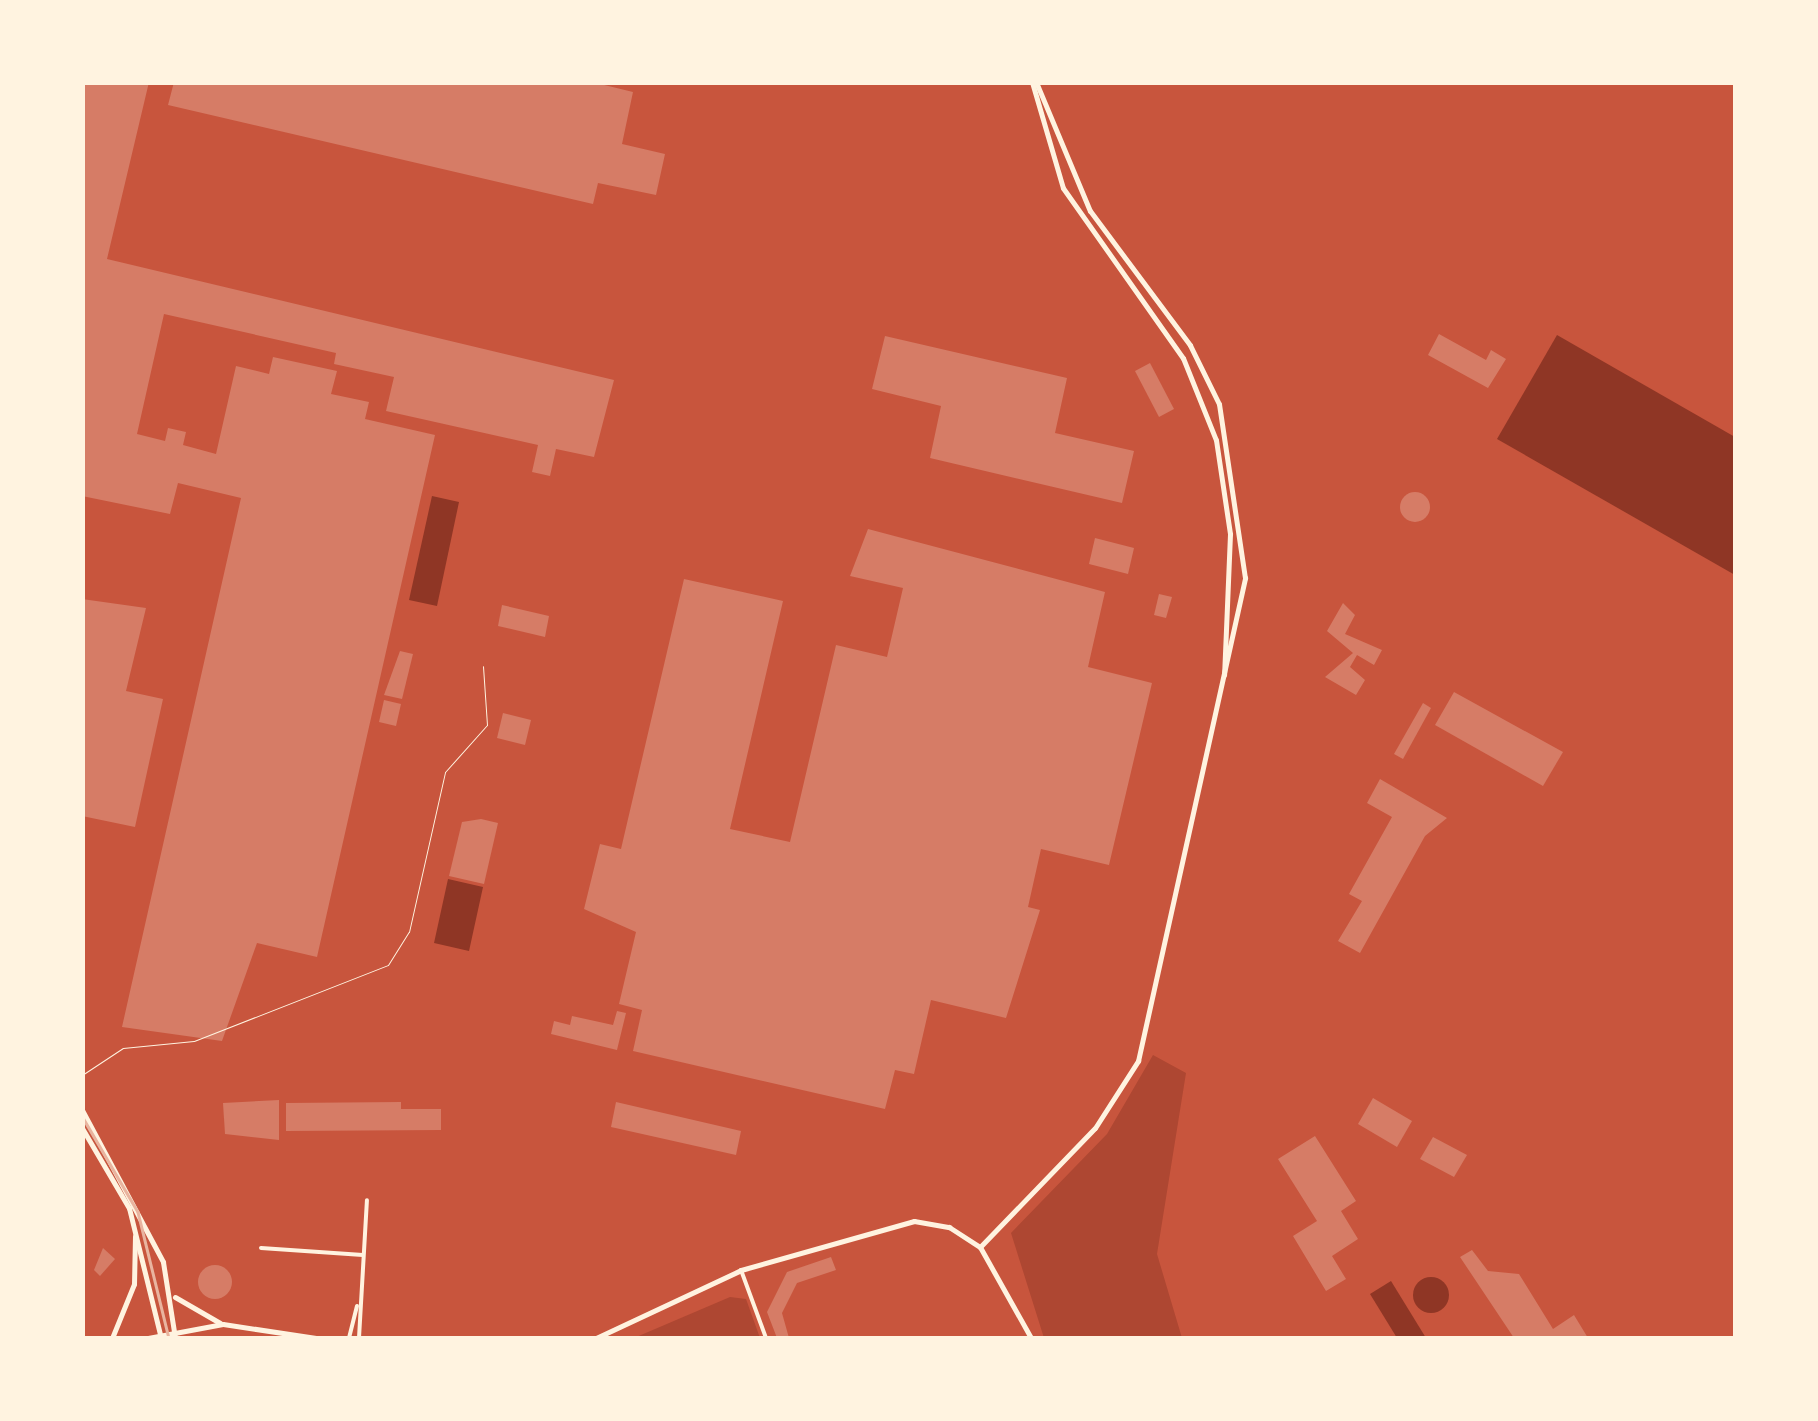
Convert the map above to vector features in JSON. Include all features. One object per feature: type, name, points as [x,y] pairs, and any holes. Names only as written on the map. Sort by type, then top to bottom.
[{"type":"street","points":[[980,1246],[1095,1128],[1138,1061],[1224,688],[1245,578],[1228,438],[1190,345],[1100,227],[1064,161],[1034,82]]},
{"type":"street","points":[[1034,82],[1052,164],[1086,228],[1173,343],[1216,440],[1230,534],[1224,688]]},
{"type":"street","points":[[82,1110],[120,1172],[173,1295],[178,1330],[174,1338]]},
{"type":"street","points":[[82,1128],[114,1180],[134,1230],[160,1336]]},
{"type":"street","points":[[359,1338],[367,1200]]},
{"type":"street","points":[[596,1338],[740,1270],[896,1222],[948,1226],[980,1246],[1032,1338]]},
{"type":"street","points":[[112,1338],[134,1284],[134,1230]]},
{"type":"street","points":[[260,1248],[364,1255]]},
{"type":"street","points":[[740,1270],[766,1338]]},
{"type":"street","points":[[173,1295],[223,1324]]},
{"type":"street","points":[[349,1338],[360,1296]]},
{"type":"street","points":[[148,1338],[223,1324],[316,1338]]},
{"type":"lane","points":[[82,1067],[84,1073],[123,1048],[194,1041],[388,965],[409,932],[445,772],[487,725],[483,666]]},
{"type":"shaded area","points":[[1557,335],[1735,437],[1735,575],[1497,439]]},
{"type":"shaded area","points":[[432,496],[459,502],[437,606],[409,600]]},
{"type":"shaded area","points":[[448,879],[483,887],[469,951],[434,943]]},
{"type":"shaded area","points":[[1153,1055],[1186,1073],[1157,1254],[1182,1338],[1044,1338],[1011,1233],[1107,1134]]},
{"type":"shaded area","points":[[1431,1277],[1444,1282],[1449,1295],[1444,1308],[1431,1313],[1418,1308],[1413,1295],[1418,1282]]},
{"type":"shaded area","points":[[1391,1281],[1426,1338],[1397,1338],[1370,1294]]},
{"type":"shaded area","points":[[730,1297],[746,1299],[760,1338],[634,1338]]},
{"type":"building","points":[[82,82],[149,82],[107,259],[614,380],[594,457],[556,449],[550,476],[532,472],[538,445],[386,411],[394,377],[334,364],[336,353],[164,314],[137,434],[165,441],[168,428],[186,432],[183,445],[216,454],[236,366],[269,374],[273,357],[337,371],[331,394],[369,402],[365,419],[435,435],[317,957],[257,943],[222,1041],[122,1027],[241,498],[178,483],[170,514],[82,496]]},
{"type":"building","points":[[174,82],[592,82],[633,92],[622,144],[665,154],[656,195],[598,183],[593,204],[168,105]]},
{"type":"building","points":[[1439,334],[1486,360],[1491,350],[1506,359],[1488,388],[1428,355]]},
{"type":"building","points":[[885,336],[1067,378],[1055,433],[1134,451],[1122,503],[930,458],[941,406],[872,389]]},
{"type":"building","points":[[1150,363],[1174,409],[1159,417],[1135,371]]},
{"type":"building","points":[[1415,492],[1426,496],[1430,507],[1426,518],[1415,522],[1404,518],[1400,507],[1404,496]]},
{"type":"building","points":[[868,529],[1105,592],[1088,667],[1152,683],[1109,865],[1041,849],[1028,907],[1040,910],[1006,1018],[931,1000],[914,1074],[895,1070],[885,1109],[633,1051],[642,1010],[619,1004],[636,932],[584,909],[600,844],[621,849],[684,579],[783,601],[730,829],[790,842],[836,645],[887,657],[903,588],[850,576]]},
{"type":"building","points":[[1095,538],[1134,548],[1128,574],[1089,564]]},
{"type":"building","points":[[1159,594],[1172,597],[1166,618],[1154,615]]},
{"type":"building","points":[[82,599],[146,608],[126,691],[163,699],[135,827],[82,816]]},
{"type":"building","points":[[1343,603],[1355,615],[1345,634],[1382,650],[1374,665],[1357,655],[1350,667],[1365,680],[1356,695],[1325,677],[1353,653],[1327,631]]},
{"type":"building","points":[[502,605],[549,616],[545,637],[498,626]]},
{"type":"building","points":[[400,651],[413,654],[402,699],[384,695]]},
{"type":"building","points":[[1454,692],[1563,752],[1543,786],[1435,725]]},
{"type":"building","points":[[384,700],[401,704],[396,726],[379,722]]},
{"type":"building","points":[[1423,703],[1431,708],[1403,759],[1394,754]]},
{"type":"building","points":[[503,713],[531,720],[525,745],[497,738]]},
{"type":"building","points":[[1380,779],[1447,818],[1425,836],[1360,953],[1338,941],[1362,901],[1349,894],[1392,817],[1367,803]]},
{"type":"building","points":[[481,819],[498,823],[484,884],[449,876],[462,822]]},
{"type":"building","points":[[617,1011],[626,1013],[617,1050],[551,1034],[554,1021],[570,1025],[572,1016],[613,1025]]},
{"type":"building","points":[[1373,1098],[1412,1121],[1397,1147],[1358,1124]]},
{"type":"building","points":[[279,1100],[279,1140],[225,1134],[223,1103]]},
{"type":"building","points":[[401,1102],[401,1109],[441,1109],[441,1130],[286,1131],[286,1103]]},
{"type":"building","points":[[616,1102],[741,1131],[736,1155],[611,1127]]},
{"type":"building","points":[[1315,1136],[1356,1201],[1341,1211],[1358,1239],[1332,1256],[1346,1279],[1326,1291],[1293,1236],[1317,1221],[1278,1159]]},
{"type":"building","points":[[1433,1137],[1467,1155],[1454,1177],[1420,1159]]},
{"type":"building","points":[[103,1248],[115,1259],[100,1276],[94,1270]]},
{"type":"building","points":[[1472,1250],[1488,1271],[1519,1274],[1553,1329],[1574,1315],[1588,1338],[1514,1338],[1460,1257]]},
{"type":"building","points":[[831,1257],[836,1270],[797,1283],[782,1313],[789,1338],[777,1338],[767,1312],[787,1272]]},
{"type":"building","points":[[215,1265],[227,1270],[232,1282],[227,1294],[215,1299],[203,1294],[198,1282],[203,1270]]},
{"type":"tram line","points":[[82,1116],[138,1212],[169,1338]]}]
